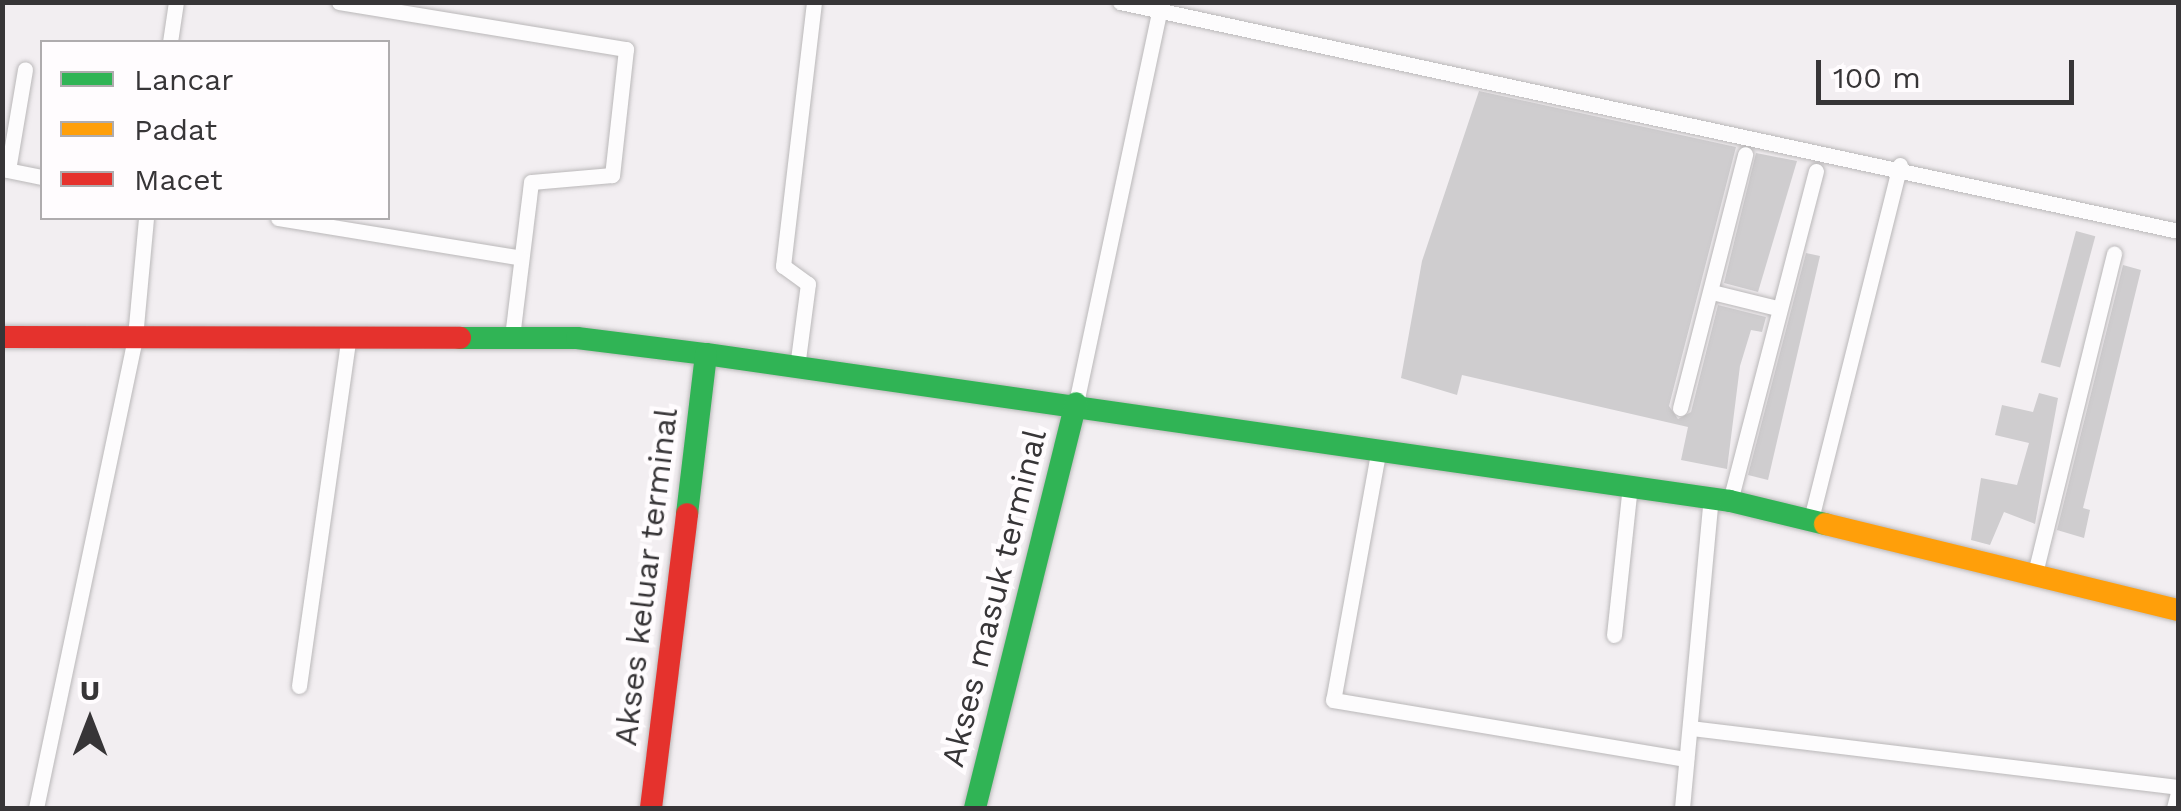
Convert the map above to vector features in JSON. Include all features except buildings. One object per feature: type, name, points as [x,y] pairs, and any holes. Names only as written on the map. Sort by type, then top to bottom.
[{"type":"street","points":[[170,40],[176,2]]},
{"type":"street","points":[[338,2],[620,45],[629,56],[612,175],[533,178],[512,337]]},
{"type":"street","points":[[488,23],[492,2]]},
{"type":"street","points":[[797,367],[808,284],[783,266],[814,2]]},
{"type":"street","points":[[1120,2],[1160,5],[1900,165],[2178,230]]},
{"type":"street","points":[[1076,403],[1160,5]]},
{"type":"street","points":[[25,69],[5,170],[40,176]]},
{"type":"street","points":[[1680,408],[1745,154]]},
{"type":"street","points":[[1811,519],[1900,165]]},
{"type":"street","points":[[1682,808],[1720,499],[1816,170]]},
{"type":"street","points":[[36,808],[134,337],[146,220]]},
{"type":"street","points":[[304,220],[521,258]]},
{"type":"street","points":[[2036,570],[2114,253]]},
{"type":"street","points":[[1712,292],[1777,308]]},
{"type":"street","points":[[2,337],[512,337],[706,354],[1076,403],[1720,499],[2036,570],[2178,610]]},
{"type":"street","points":[[299,686],[348,340]]},
{"type":"street","name":"Akses keluar terminal","points":[[651,808],[706,354]]},
{"type":"street","name":"Akses masuk terminal","points":[[974,808],[1076,403]]},
{"type":"street","points":[[1379,448],[1334,700],[1686,759]]},
{"type":"street","points":[[1614,635],[1630,485]]},
{"type":"street","points":[[1690,728],[2178,790],[2174,808]]},
{"type":"traffic: fast","points":[[460,338],[577,338],[706,354],[1730,501],[1825,524]]},
{"type":"traffic: fast","points":[[687,514],[706,354]]},
{"type":"traffic: fast","points":[[975,808],[1076,403]]},
{"type":"traffic: slow","points":[[1825,524],[2178,610]]},
{"type":"traffic: jam","points":[[2,337],[460,338]]},
{"type":"traffic: jam","points":[[651,808],[687,514]]}]
